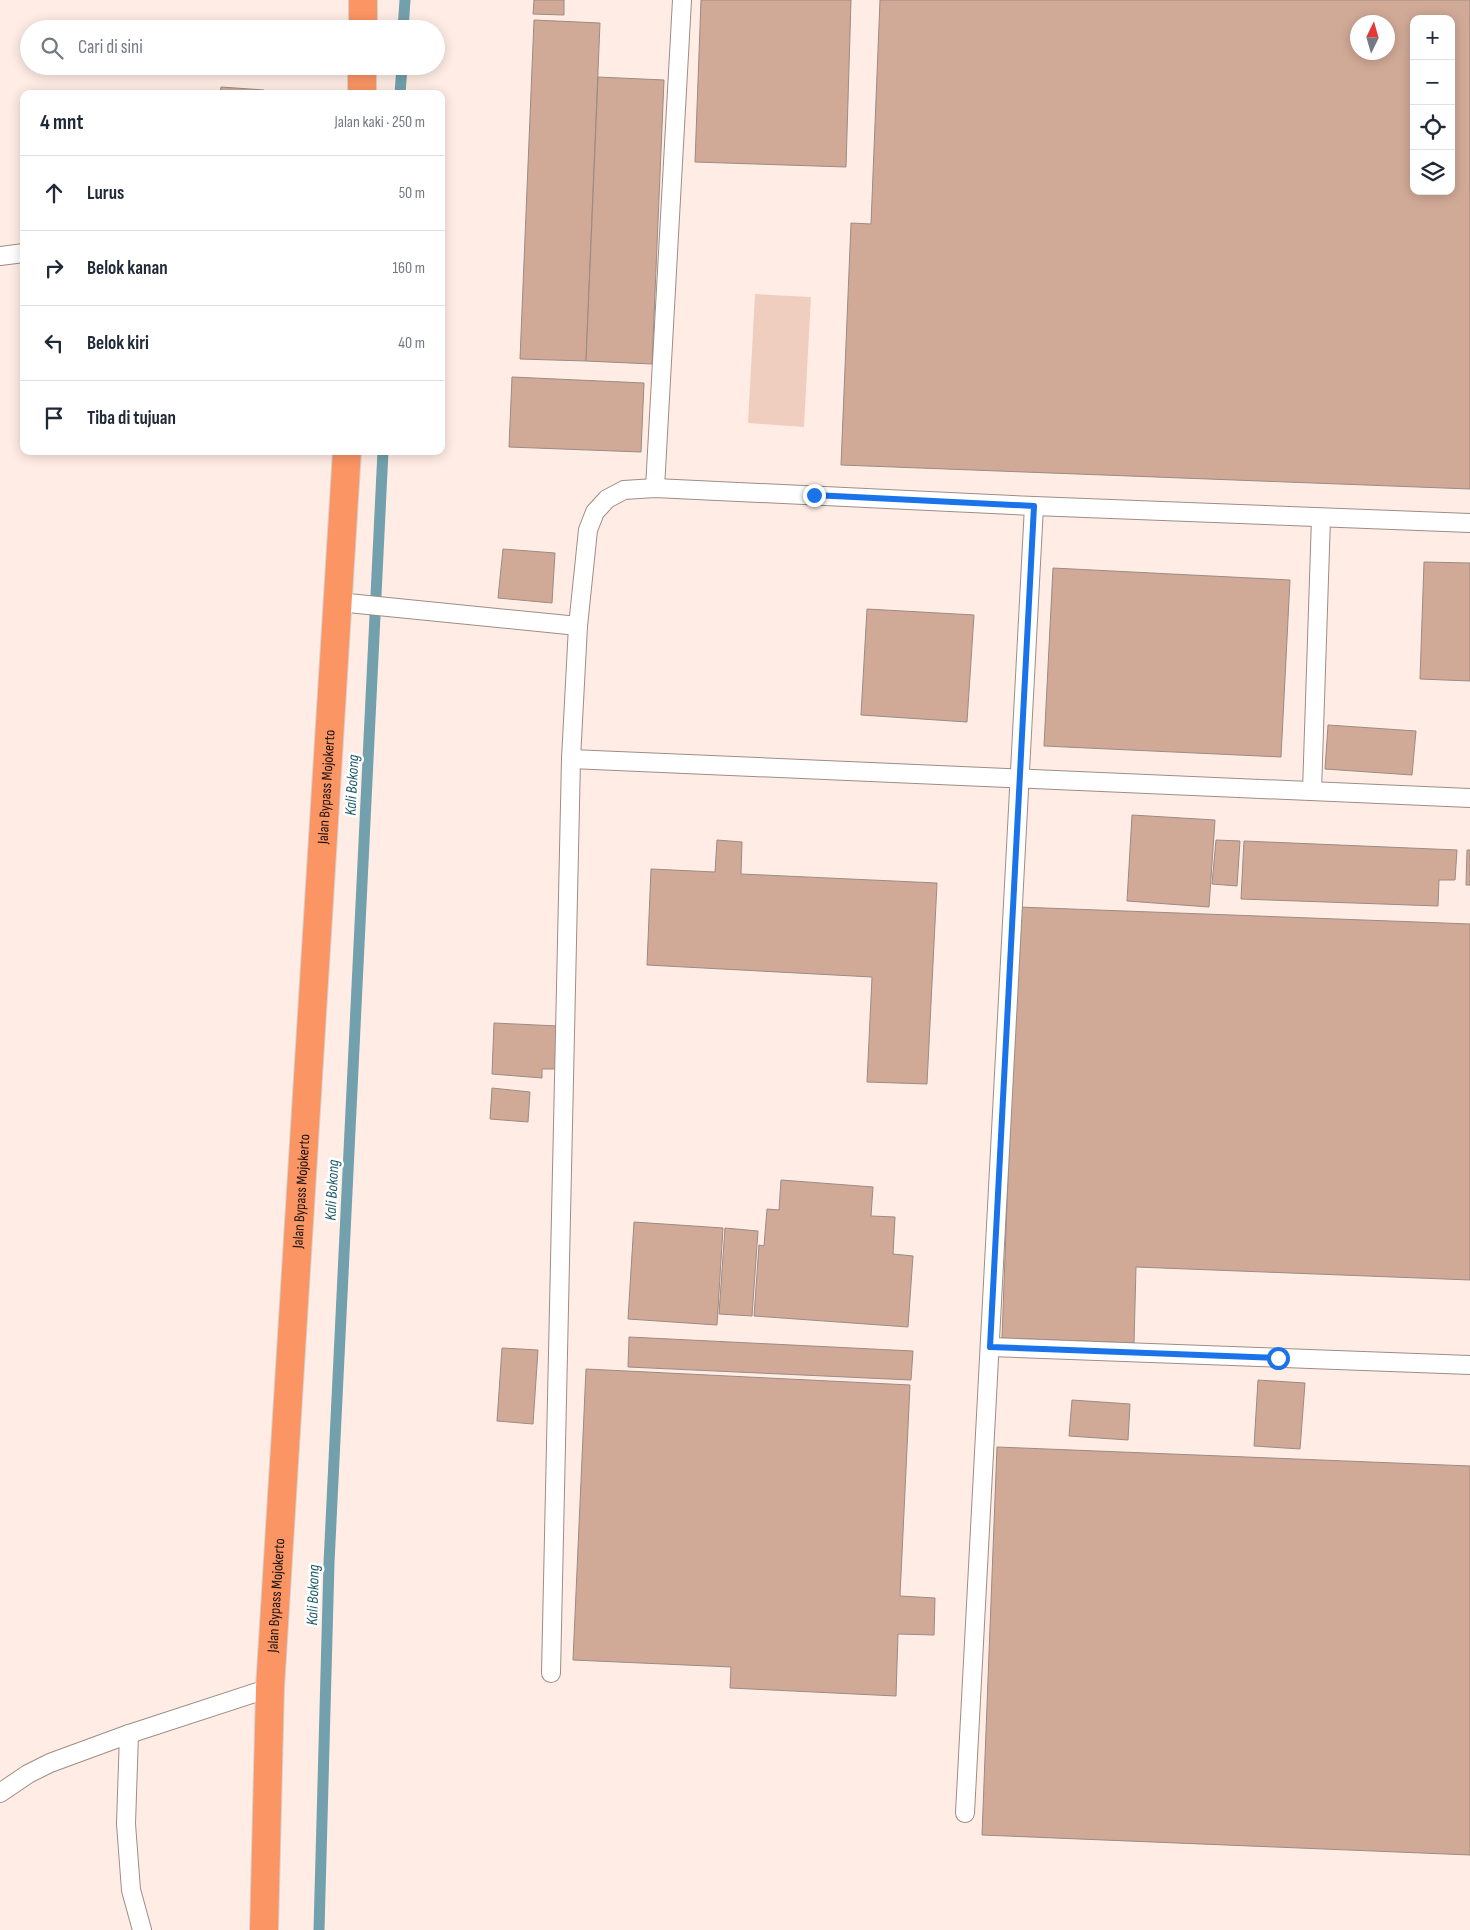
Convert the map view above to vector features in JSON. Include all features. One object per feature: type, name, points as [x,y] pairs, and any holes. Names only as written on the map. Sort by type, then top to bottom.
[{"type":"highway","points":[[362,20],[363,0]]},
{"type":"highway","points":[[362,75],[362,90]]},
{"type":"highway","name":"Jalan Bypass Mojokerto","points":[[264,1930],[270,1688],[347,455]]},
{"type":"lane","points":[[655,488],[682,0]]},
{"type":"lane","points":[[0,256],[20,254]]},
{"type":"lane","points":[[550,1673],[571,759],[578,626],[588,530],[595,512],[607,499],[624,490],[655,488],[1034,506],[1470,523]]},
{"type":"lane","points":[[965,1813],[1034,506]]},
{"type":"lane","points":[[1312,791],[1321,518]]},
{"type":"lane","points":[[338,602],[578,626]]},
{"type":"lane","points":[[571,759],[1470,798]]},
{"type":"lane","points":[[990,1347],[1470,1365]]},
{"type":"lane","points":[[0,1793],[28,1774],[50,1763],[129,1734],[270,1688]]},
{"type":"lane","points":[[129,1734],[126,1824],[131,1890],[142,1930]]},
{"type":"shaded area","points":[[755,294],[811,297],[804,427],[748,423]]},
{"type":"building","points":[[534,0],[564,0],[564,15],[533,14]]},
{"type":"building","points":[[701,0],[851,0],[846,167],[695,162]]},
{"type":"building","points":[[880,0],[1470,0],[1470,489],[841,465],[851,223],[871,224]]},
{"type":"building","points":[[534,20],[600,23],[586,361],[520,359]]},
{"type":"building","points":[[598,77],[664,80],[652,364],[586,361]]},
{"type":"building","points":[[221,87],[264,90],[221,90]]},
{"type":"building","points":[[512,377],[644,383],[641,452],[509,447]]},
{"type":"building","points":[[503,549],[555,553],[552,603],[498,598]]},
{"type":"building","points":[[1424,562],[1470,563],[1470,681],[1420,679]]},
{"type":"building","points":[[1053,568],[1290,580],[1281,757],[1044,746]]},
{"type":"building","points":[[867,609],[974,615],[967,722],[861,715]]},
{"type":"building","points":[[1328,725],[1416,731],[1412,775],[1325,769]]},
{"type":"building","points":[[1132,815],[1215,820],[1209,907],[1127,901]]},
{"type":"building","points":[[717,840],[742,842],[741,874],[937,883],[927,1084],[867,1082],[872,977],[647,965],[651,869],[715,872]]},
{"type":"building","points":[[1216,840],[1240,841],[1237,886],[1212,884]]},
{"type":"building","points":[[1244,841],[1457,850],[1455,880],[1439,880],[1438,906],[1241,899]]},
{"type":"building","points":[[1467,850],[1470,850],[1470,885],[1466,885]]},
{"type":"building","points":[[1018,907],[1470,924],[1470,1280],[1136,1267],[1134,1343],[1002,1338]]},
{"type":"building","points":[[494,1023],[558,1026],[556,1069],[542,1069],[542,1078],[492,1074]]},
{"type":"building","points":[[492,1088],[530,1092],[528,1122],[490,1119]]},
{"type":"building","points":[[781,1180],[873,1187],[871,1216],[895,1217],[893,1254],[913,1256],[908,1327],[754,1316],[759,1245],[764,1246],[767,1209],[779,1210]]},
{"type":"building","points":[[634,1222],[723,1228],[717,1325],[628,1319]]},
{"type":"building","points":[[725,1228],[758,1231],[752,1316],[719,1314]]},
{"type":"building","points":[[629,1337],[913,1351],[911,1380],[628,1367]]},
{"type":"building","points":[[502,1348],[538,1350],[533,1424],[497,1421]]},
{"type":"building","points":[[586,1369],[910,1385],[900,1596],[935,1598],[934,1635],[898,1634],[896,1696],[730,1688],[731,1667],[573,1660]]},
{"type":"building","points":[[1258,1380],[1305,1383],[1300,1449],[1254,1446]]},
{"type":"building","points":[[1072,1400],[1130,1404],[1128,1440],[1069,1436]]},
{"type":"building","points":[[997,1447],[1470,1466],[1470,1855],[982,1835]]},
{"type":"waterway","name":"Kali Bokong","points":[[404,20],[405,0]]},
{"type":"waterway","name":"Kali Bokong","points":[[400,90],[401,75]]},
{"type":"waterway","name":"Kali Bokong","points":[[319,1930],[329,1563],[383,455]]},
{"type":"route","points":[[814,495],[1034,506],[990,1347],[1278,1358]]}]
